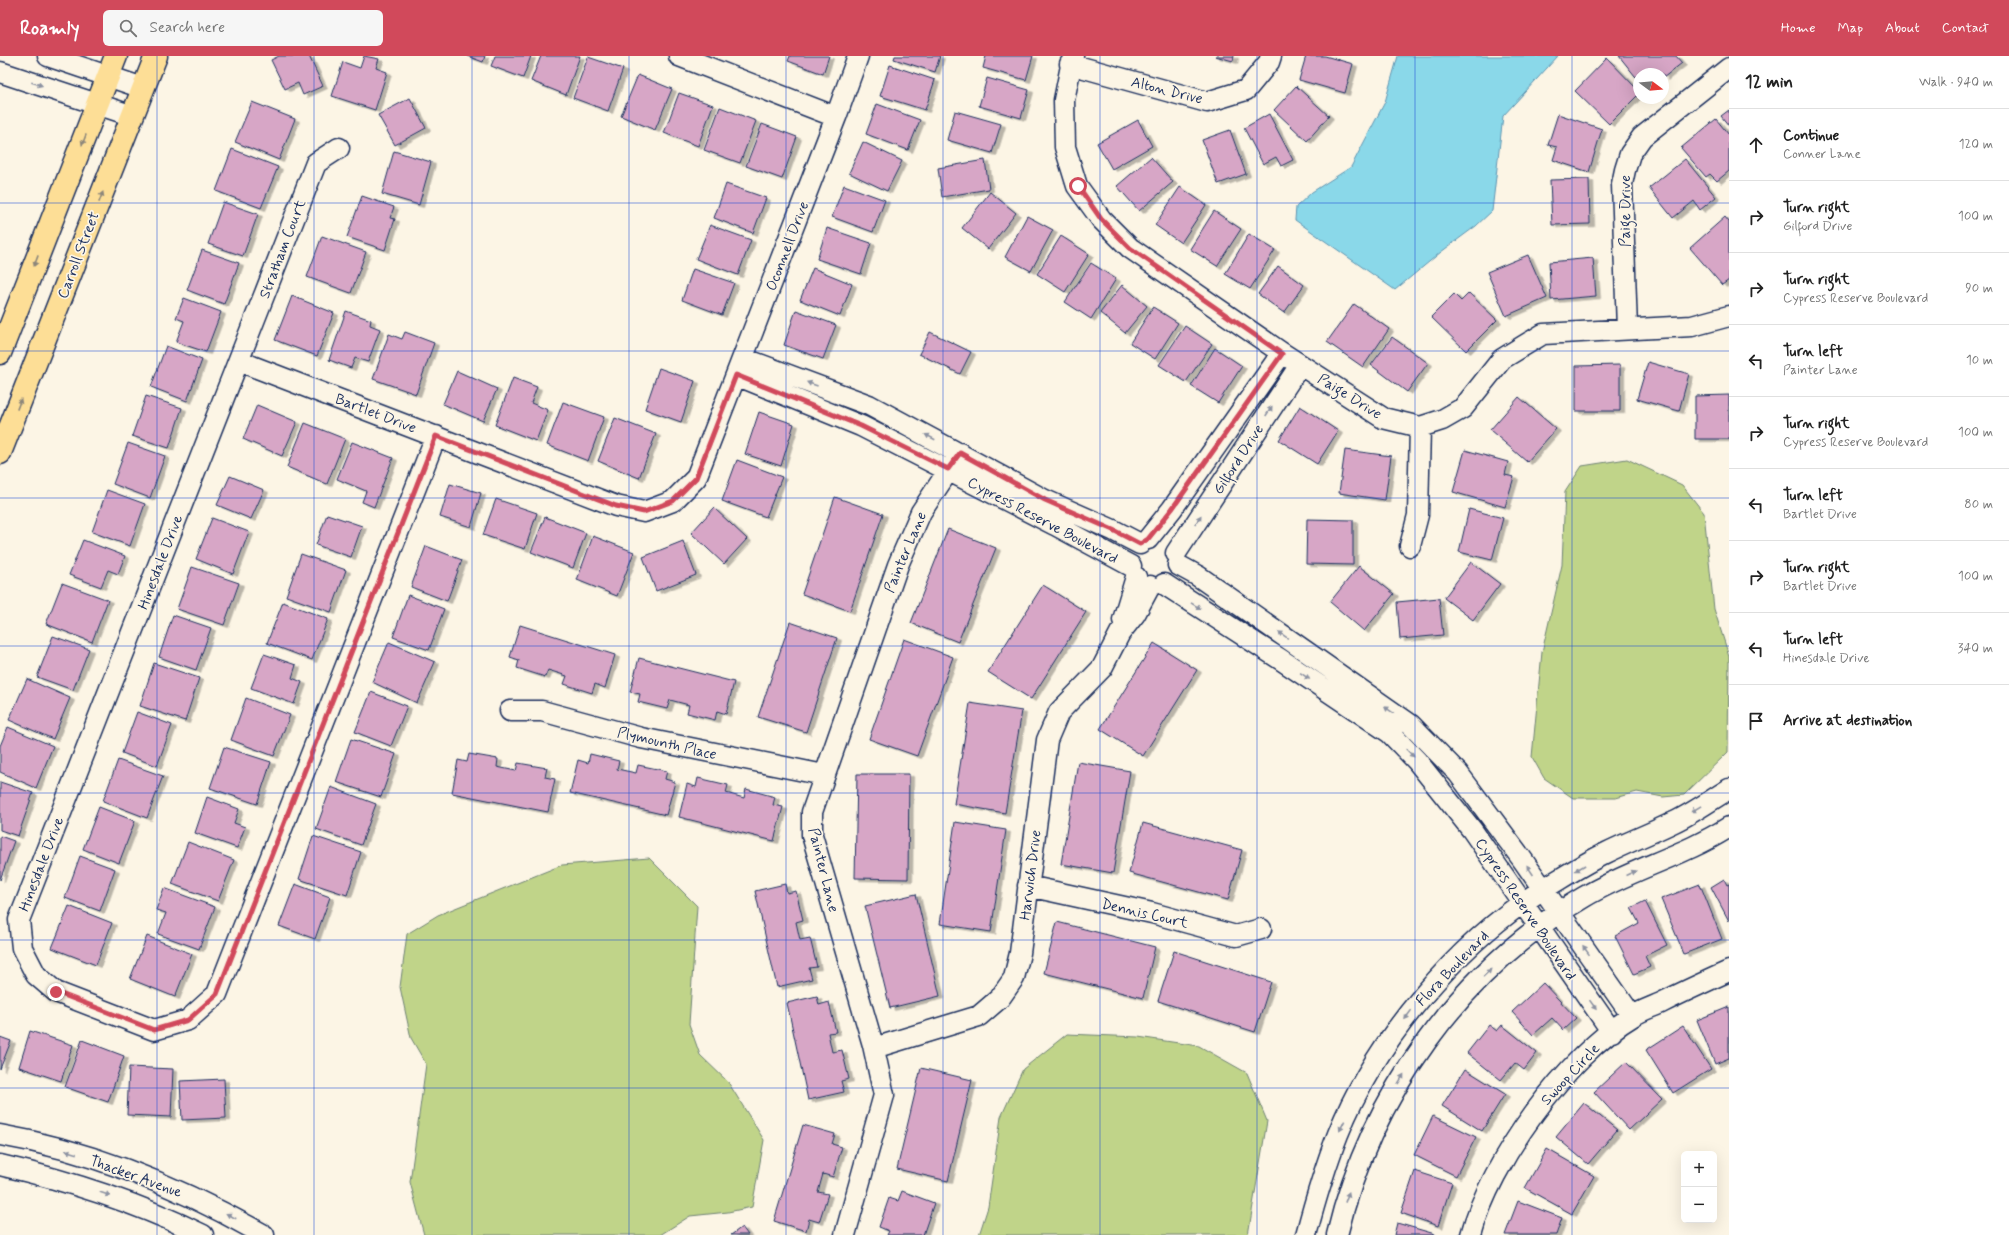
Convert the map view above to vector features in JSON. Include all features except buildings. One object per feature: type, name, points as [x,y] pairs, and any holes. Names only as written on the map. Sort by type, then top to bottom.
[{"type":"main road","name":"Carroll Street","points":[[0,453],[156,56]]},
{"type":"main road","points":[[0,353],[112,66]]},
{"type":"street","points":[[48,56],[112,66],[143,88]]},
{"type":"street","points":[[679,56],[836,117]]},
{"type":"street","name":"Oconnell Drive","points":[[740,366],[858,56]]},
{"type":"street","name":"Alton Drive","points":[[1072,60],[1206,102],[1246,90],[1269,62],[1271,56]]},
{"type":"street","name":"Paige Drive","points":[[1072,60],[1064,100],[1065,147],[1078,186],[1101,219],[1130,248],[1282,354],[1383,418],[1420,427]]},
{"type":"street","name":"Paige Drive","points":[[1627,329],[1622,184],[1624,170],[1630,154],[1642,137],[1729,68]]},
{"type":"street","points":[[0,72],[133,116]]},
{"type":"street","name":"Stratham Court","points":[[239,361],[316,163],[339,148]]},
{"type":"street","points":[[1410,546],[1418,515],[1420,427],[1442,420],[1464,408],[1502,360],[1544,334],[1692,326],[1729,316]]},
{"type":"street","name":"Gilford Drive","points":[[1144,542],[1172,509],[1282,354]]},
{"type":"street","name":"Bartlet Drive","points":[[239,361],[616,506],[644,512],[673,501],[696,478],[740,366]]},
{"type":"street","name":"Hinesdale Drive","points":[[239,361],[19,920],[22,948],[36,975],[56,992],[154,1030],[188,1020],[217,994],[436,436]]},
{"type":"street","name":"Gilford Drive","points":[[1177,559],[1300,365]]},
{"type":"street","name":"Cypress Reserve Boulevard","points":[[740,366],[869,405],[1045,500],[1144,542]]},
{"type":"street","name":"Cypress Reserve Boulevard","points":[[740,366],[948,469],[1145,578],[1280,659],[1390,734],[1417,761],[1472,830],[1538,928],[1612,1032]]},
{"type":"street","name":"Painter Lane","points":[[845,1235],[884,1095],[874,1048],[812,835],[812,812],[898,565],[922,512],[948,469],[960,453]]},
{"type":"street","points":[[1159,539],[1169,544],[1177,559],[1174,577],[1145,578],[1131,558],[1144,542],[1159,539]]},
{"type":"street","name":"Cypress Reserve Boulevard","points":[[1177,559],[1198,576],[1411,725],[1458,773],[1491,816],[1561,913],[1632,1016]]},
{"type":"street","name":"Harwich Drive","points":[[874,1048],[979,1016],[1000,998],[1014,978],[1020,953],[1047,740],[1059,712],[1102,668],[1120,633],[1125,609],[1145,578]]},
{"type":"street","points":[[1326,691],[1340,675]]},
{"type":"street","name":"Plymounth Place","points":[[510,710],[542,712],[641,738],[824,775]]},
{"type":"street","name":"Flora Boulevard","points":[[1306,1235],[1321,1180],[1339,1132],[1379,1056],[1416,1004],[1443,973],[1492,927],[1543,889],[1606,853],[1675,822],[1729,789]]},
{"type":"street","name":"Cypress Reserve Boulevard","points":[[1472,830],[1491,816]]},
{"type":"street","name":"Flora Boulevard","points":[[1337,1235],[1345,1204],[1366,1147],[1382,1113],[1420,1050],[1443,1020],[1477,983],[1509,952],[1538,928],[1607,884],[1675,855],[1729,827]]},
{"type":"street","name":"Dennis Court","points":[[1028,886],[1152,912],[1236,936],[1261,929]]},
{"type":"street","name":"Swoop Circle","points":[[1471,1235],[1474,1223],[1493,1178],[1517,1138],[1552,1090],[1592,1048],[1632,1016],[1729,970]]},
{"type":"street","name":"Cypress Reserve Boulevard","points":[[1580,987],[1601,971]]},
{"type":"street","name":"Thacker Avenue","points":[[0,1135],[48,1146],[140,1175],[211,1206],[264,1235]]},
{"type":"street","name":"Thacker Avenue","points":[[0,1165],[92,1189],[143,1208],[203,1235]]},
{"type":"green space","points":[[1627,459],[1682,485],[1704,513],[1714,609],[1729,656],[1728,752],[1684,795],[1663,797],[1637,792],[1616,798],[1573,798],[1544,778],[1532,757],[1542,652],[1562,565],[1565,492],[1582,466]]},
{"type":"green space","points":[[649,858],[697,906],[689,1024],[700,1055],[728,1082],[764,1140],[752,1207],[728,1212],[690,1216],[660,1235],[424,1235],[410,1182],[426,1064],[411,1038],[400,987],[407,934],[438,915],[562,865]]},
{"type":"green space","points":[[1067,1034],[1138,1037],[1199,1046],[1247,1073],[1267,1121],[1248,1235],[979,1235],[988,1207],[1001,1117],[1023,1069]]},
{"type":"water","points":[[1398,56],[1558,56],[1503,116],[1492,211],[1476,226],[1441,252],[1395,290],[1295,220],[1296,207],[1312,192],[1351,167],[1385,102]]},
{"type":"route","points":[[56,992],[154,1030],[188,1020],[217,994],[436,436],[616,506],[644,512],[673,501],[696,478],[736,375],[861,426],[948,469],[960,453],[1045,500],[1113,530],[1140,544],[1148,539],[1172,509],[1282,354],[1130,248],[1101,219],[1078,186]]}]
